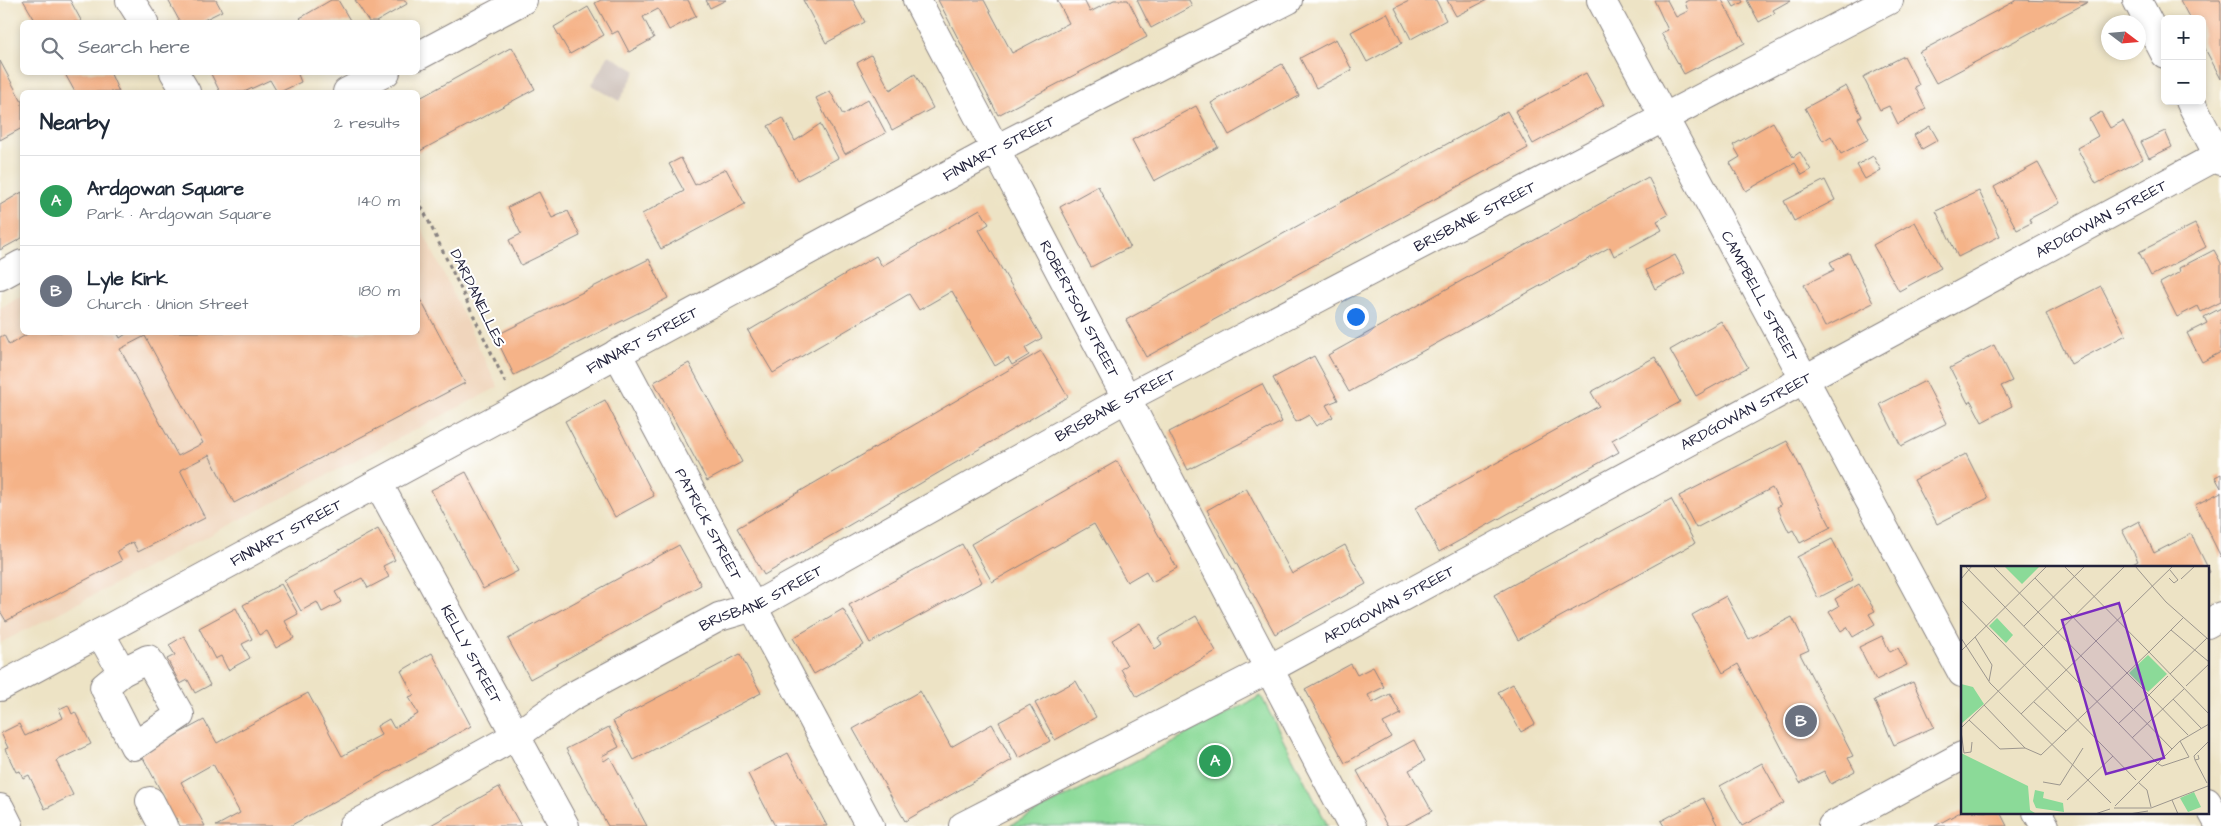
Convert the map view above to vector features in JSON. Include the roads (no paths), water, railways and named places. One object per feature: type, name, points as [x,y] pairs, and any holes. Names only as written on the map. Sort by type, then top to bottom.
[{"type":"street","points":[[130,0],[143,20]]},
{"type":"street","points":[[420,55],[523,0]]},
{"type":"street","name":"ROBERTSON STREET","points":[[917,0],[1352,826]]},
{"type":"street","name":"FINNART STREET","points":[[0,687],[996,149],[1288,0]]},
{"type":"street","name":"CAMPBELL STREET","points":[[1602,0],[1961,671]]},
{"type":"street","name":"BRISBANE STREET","points":[[353,826],[517,735],[578,693],[719,617],[753,607],[1127,398],[1889,0]]},
{"type":"street","points":[[2137,0],[2161,46]]},
{"type":"street","points":[[176,75],[185,90]]},
{"type":"street","points":[[351,90],[380,75]]},
{"type":"street","points":[[2192,105],[2220,157]]},
{"type":"street","name":"ARDGOWAN STREET","points":[[963,826],[1269,669],[2220,157]]},
{"type":"street","points":[[0,276],[20,265]]},
{"type":"street","name":"PATRICK STREET","points":[[617,353],[870,826]]},
{"type":"street","name":"KELLY STREET","points":[[378,484],[517,735],[565,826]]},
{"type":"street","points":[[2208,623],[2221,616]]},
{"type":"street","points":[[100,632],[122,672]]},
{"type":"street","points":[[1832,826],[1961,757]]},
{"type":"street","points":[[150,802],[163,826]]},
{"type":"street","points":[[2208,804],[2220,826]]},
{"type":"street","points":[[0,808],[9,826]]},
{"type":"street","points":[[2038,814],[2045,826]]},
{"type":"place","name":"Lyle Kirk","points":[[1801,721]]},
{"type":"place","name":"Ardgowan Square","points":[[1215,761]]}]
